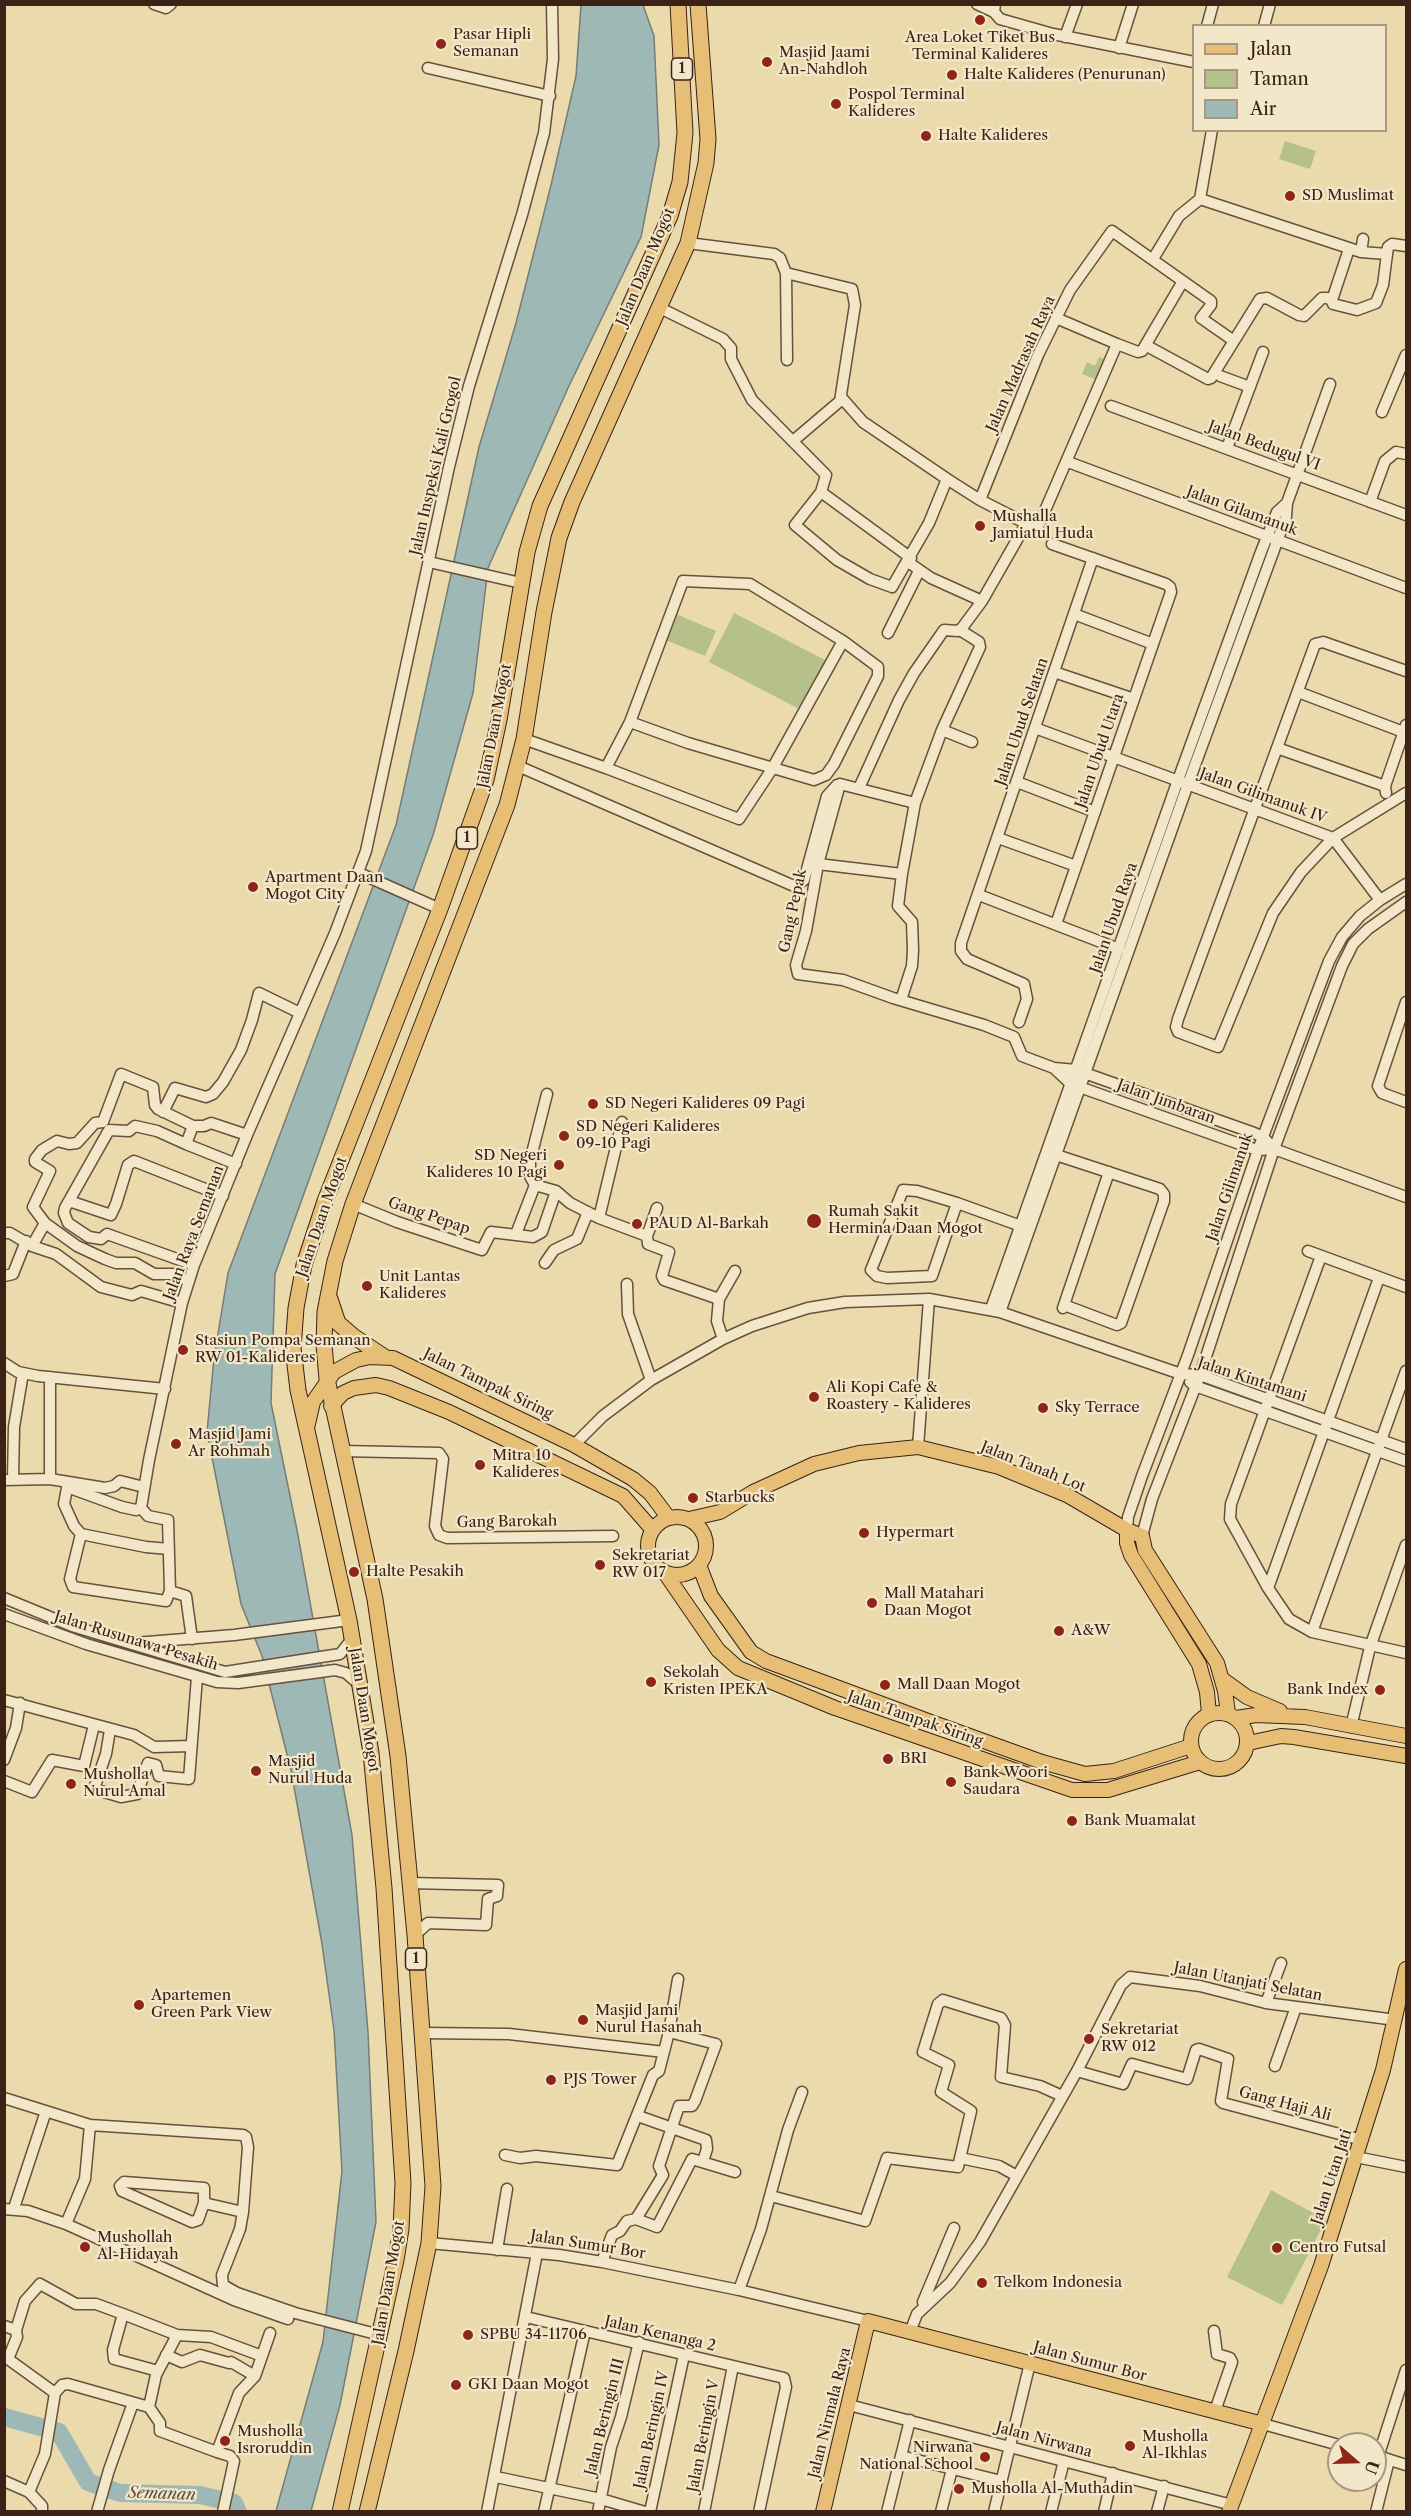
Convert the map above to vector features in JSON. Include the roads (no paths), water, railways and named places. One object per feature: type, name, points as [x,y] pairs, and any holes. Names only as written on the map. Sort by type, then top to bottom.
[{"type":"highway","name":"Jalan Daan Mogot","points":[[340,2511],[380,2335],[401,2229],[404,2183],[376,1791],[350,1620],[306,1429],[295,1370],[293,1348],[299,1287],[325,1201],[390,1038],[433,906],[486,780],[499,720],[518,582],[540,506],[657,248],[680,182],[685,133],[678,4]]},
{"type":"highway","name":"Jalan Daan Mogot","points":[[367,2511],[406,2351],[429,2243],[433,2186],[423,2033],[398,1756],[375,1599],[327,1379],[324,1329],[328,1290],[353,1204],[499,829],[524,739],[544,612],[559,538],[572,502],[688,243],[705,155],[699,4]]},
{"type":"highway","points":[[680,182],[705,155],[685,133]]},
{"type":"highway","points":[[390,1038],[414,1048]]},
{"type":"highway","points":[[382,1058],[407,1067]]},
{"type":"highway","points":[[328,1290],[331,1307],[338,1323],[382,1356]]},
{"type":"highway","points":[[381,1864],[386,1869],[396,1872],[408,1864]]},
{"type":"highway","points":[[385,1901],[387,1896],[397,1890],[410,1890]]},
{"type":"main road","points":[[306,1429],[311,1407],[327,1379],[345,1365],[370,1357],[382,1356]]},
{"type":"main road","name":"Jalan Tampak Siring","points":[[382,1356],[401,1361],[574,1445],[633,1479],[650,1493],[668,1517]]},
{"type":"main road","points":[[332,1406],[343,1394],[354,1388],[376,1385],[389,1388],[449,1412],[622,1496],[652,1529]]},
{"type":"main road","points":[[449,1412],[445,1402],[446,1396],[449,1392],[459,1388]]},
{"type":"main road","name":"Jalan Tanah Lot","points":[[689,1519],[720,1512],[764,1487],[814,1464],[859,1453],[918,1447],[999,1467],[1067,1495],[1126,1530],[1142,1536]]},
{"type":"main road","name":"Jalan Tanah Lot","points":[[704,1534],[720,1512]]},
{"type":"main road","points":[[678,1516],[698,1525],[704,1534],[706,1550],[699,1565],[684,1575],[665,1573],[656,1568],[647,1548],[652,1529],[668,1517],[678,1516]]},
{"type":"main road","points":[[1126,1530],[1131,1555],[1199,1664],[1207,1692],[1209,1714]]},
{"type":"main road","points":[[1142,1536],[1145,1550],[1214,1657],[1232,1715],[1243,1724],[1248,1743],[1242,1758],[1230,1767],[1214,1769],[1200,1762],[1191,1746],[1193,1730],[1198,1722],[1209,1714],[1232,1715],[1276,1715],[1305,1717]]},
{"type":"main road","name":"Jalan Tampak Siring","points":[[699,1565],[711,1596],[751,1652],[766,1661],[931,1722],[1042,1762],[1085,1774],[1114,1771],[1191,1746]]},
{"type":"main road","name":"Jalan Tampak Siring","points":[[665,1573],[718,1650],[738,1668],[835,1708],[1054,1785],[1079,1791],[1108,1790],[1200,1762]]},
{"type":"main road","points":[[1222,1679],[1256,1702],[1275,1710],[1351,1727],[1407,1736]]},
{"type":"main road","points":[[1248,1743],[1281,1736],[1294,1737],[1407,1756]]},
{"type":"main road","name":"Jalan Utan Jati","points":[[1231,2508],[1321,2266],[1362,2140],[1396,2020],[1407,1969]]},
{"type":"main road","name":"Jalan Sumur Bor","points":[[868,2321],[913,2323],[1030,2363],[1240,2418],[1265,2418]]},
{"type":"main road","name":"Jalan Nirmala Raya","points":[[823,2511],[868,2321]]},
{"type":"main road","points":[[1240,2418],[1252,2424],[1256,2437],[1255,2444]]},
{"type":"street","points":[[154,4],[166,8],[171,4]]},
{"type":"street","name":"Jalan Inspeksi Kali Grogol","points":[[335,933],[362,874],[469,386],[522,215],[544,133],[553,59],[552,4]]},
{"type":"street","points":[[977,4],[994,8],[1000,19],[1065,37],[1192,62]]},
{"type":"street","points":[[1065,37],[1077,4]]},
{"type":"street","points":[[1119,48],[1133,4]]},
{"type":"street","points":[[1208,24],[1213,4]]},
{"type":"street","points":[[1265,24],[1270,4]]},
{"type":"street","points":[[428,68],[550,96]]},
{"type":"street","points":[[1212,132],[1200,199],[1179,216],[1153,259],[1211,300],[1211,305],[1201,316],[1203,320],[1234,341]]},
{"type":"street","points":[[1200,199],[1349,249],[1387,255]]},
{"type":"street","name":"Jalan Madrasah Raya","points":[[980,500],[1038,356],[1056,318],[1070,291],[1112,231],[1153,259]]},
{"type":"street","points":[[1361,252],[1363,239]]},
{"type":"street","points":[[688,243],[774,254],[780,258],[786,273],[787,360]]},
{"type":"street","points":[[1147,346],[1208,379],[1214,375],[1260,299],[1267,298],[1304,316],[1322,298],[1332,300],[1333,304],[1357,310],[1376,303],[1383,285],[1388,247],[1392,244],[1407,246]]},
{"type":"street","points":[[1332,300],[1349,249]]},
{"type":"street","points":[[786,273],[852,289],[855,305],[841,398],[794,441]]},
{"type":"street","points":[[1056,318],[1138,352],[1147,346],[1183,281]]},
{"type":"street","points":[[660,308],[723,339],[731,348],[731,359],[752,400],[826,475],[821,492],[795,525],[837,560],[870,579],[892,587],[929,523],[948,479]]},
{"type":"street","points":[[841,398],[863,422],[948,479],[980,500],[1037,529],[1068,462],[1117,344]]},
{"type":"street","points":[[1227,448],[1263,352]]},
{"type":"street","points":[[1382,412],[1407,355]]},
{"type":"street","points":[[1220,376],[1250,387]]},
{"type":"street","name":"Jalan Ubud Raya","points":[[996,1310],[1183,782],[1272,539],[1286,517],[1287,503],[1330,384]]},
{"type":"street","name":"Jalan Bedugul VI","points":[[1111,406],[1407,514]]},
{"type":"street","points":[[1370,502],[1385,461],[1396,452],[1407,454]]},
{"type":"street","name":"Jalan Gilamanuk","points":[[1068,462],[1407,588]]},
{"type":"street","points":[[821,492],[909,560],[919,571],[982,601]]},
{"type":"street","points":[[960,630],[982,601],[1026,524]]},
{"type":"street","points":[[1052,544],[1093,558]]},
{"type":"street","name":"Jalan Ubud Utara","points":[[1056,924],[1171,592],[1170,587],[1093,558]]},
{"type":"street","name":"Jalan Ubud Selatan","points":[[1019,1022],[1027,999],[1024,984],[967,959],[961,951],[961,943],[1093,558]]},
{"type":"street","points":[[431,563],[518,582]]},
{"type":"street","points":[[888,633],[919,571]]},
{"type":"street","points":[[606,768],[630,722],[683,581],[750,584],[843,641],[878,667],[879,672],[834,764],[826,775],[814,780],[688,743],[630,722]]},
{"type":"street","points":[[1074,614],[1153,644]]},
{"type":"street","points":[[859,788],[899,700],[914,673],[944,630],[960,630],[979,642],[980,647],[942,730],[915,803],[898,906],[899,911],[912,922],[913,950],[912,966],[901,1000]]},
{"type":"street","points":[[524,739],[737,819],[743,815],[772,769],[843,641]]},
{"type":"street","points":[[1407,671],[1319,642],[1315,644],[1176,1027],[1178,1032],[1218,1047],[1273,913],[1301,872],[1333,838],[1407,793]]},
{"type":"street","points":[[1054,672],[1134,699]]},
{"type":"street","points":[[1298,692],[1406,730],[1385,786],[1389,803]]},
{"type":"street","name":"Jalan Gilimanuk IV","points":[[1035,728],[1333,838],[1380,900]]},
{"type":"street","points":[[942,730],[972,742]]},
{"type":"street","points":[[1277,748],[1385,786]]},
{"type":"street","points":[[518,766],[794,886],[804,880],[827,796],[836,785],[859,788],[915,803]]},
{"type":"street","name":"Jalan Ubud Raya","points":[[1086,1057],[1119,949],[1183,782]]},
{"type":"street","points":[[1017,783],[1095,812]]},
{"type":"street","name":"Gang Pepak","points":[[840,784],[818,864],[813,899],[796,965],[798,974],[843,980],[973,1022]]},
{"type":"street","points":[[998,838],[1076,866]]},
{"type":"street","points":[[818,864],[902,874]]},
{"type":"street","points":[[362,874],[433,906]]},
{"type":"street","name":"Jalan Gilimanuk","points":[[1126,1530],[1139,1486],[1181,1374],[1258,1150],[1334,953],[1342,937],[1360,916],[1380,900],[1407,884]]},
{"type":"street","points":[[979,896],[1119,949]]},
{"type":"street","name":"Jalan Gilimanuk","points":[[1142,1536],[1152,1499],[1200,1375],[1274,1149],[1342,966],[1353,944],[1382,917],[1407,902]]},
{"type":"street","name":"Jalan Raya Semanan","points":[[141,1508],[182,1303],[194,1265],[247,1135],[335,933]]},
{"type":"street","points":[[163,1112],[175,1088],[206,1097],[213,1094],[241,1050],[259,993],[300,1013]]},
{"type":"street","points":[[1407,1002],[1378,1086],[1382,1093],[1407,1102]]},
{"type":"street","name":"Jalan Jimbaran","points":[[973,1022],[1014,1037],[1022,1056],[1054,1068],[1081,1072],[1251,1132],[1263,1137],[1274,1149]]},
{"type":"street","name":"Jalan Jimbaran","points":[[1054,1068],[1076,1086],[1258,1150],[1274,1149],[1407,1197]]},
{"type":"street","points":[[189,1281],[173,1274],[154,1274],[135,1263],[116,1263],[105,1259],[77,1246],[45,1223],[33,1207],[50,1171],[35,1162],[36,1156],[57,1141],[77,1143],[90,1126],[104,1122],[121,1074],[153,1088],[154,1105],[163,1112],[193,1126],[212,1123],[247,1135]]},
{"type":"street","points":[[547,1094],[530,1161],[530,1176],[535,1185],[556,1191],[570,1203],[599,1218],[647,1236]]},
{"type":"street","points":[[599,1218],[622,1122]]},
{"type":"street","points":[[194,1265],[107,1234],[101,1239],[89,1237],[72,1226],[64,1213],[109,1130],[129,1131],[135,1126],[157,1131],[236,1164]]},
{"type":"street","points":[[186,1144],[193,1126]]},
{"type":"street","points":[[1246,1146],[1251,1132]]},
{"type":"street","points":[[1052,1154],[1109,1172],[1160,1189],[1164,1194],[1164,1201],[1121,1323],[1117,1325],[1064,1306],[1109,1172]]},
{"type":"street","name":"Jalan Ubud Raya","points":[[996,1310],[1021,1226],[1052,1154]]},
{"type":"street","points":[[69,1201],[111,1215],[126,1168],[132,1161],[223,1196]]},
{"type":"street","points":[[535,1185],[516,1234],[534,1237],[542,1232],[556,1191]]},
{"type":"street","points":[[957,1203],[932,1276],[887,1278],[871,1270],[903,1190],[917,1191],[957,1203],[1021,1226]]},
{"type":"street","name":"Gang Pepap","points":[[353,1204],[398,1222],[483,1250],[491,1232],[516,1234]]},
{"type":"street","points":[[657,1208],[647,1236],[648,1244],[669,1252],[662,1276],[664,1280],[719,1299]]},
{"type":"street","points":[[545,1263],[554,1250],[577,1239],[588,1212]]},
{"type":"street","points":[[4,1276],[13,1274],[29,1244],[45,1223]]},
{"type":"street","points":[[4,1233],[56,1254],[101,1287],[132,1295],[141,1291],[182,1303]]},
{"type":"street","points":[[1308,1251],[1407,1287]]},
{"type":"street","points":[[1321,1256],[1229,1511],[1230,1519],[1268,1588],[1289,1619],[1312,1632],[1370,1647],[1407,1653]]},
{"type":"street","points":[[723,1339],[717,1321],[719,1299],[735,1271]]},
{"type":"street","points":[[1268,1588],[1379,1278]]},
{"type":"street","points":[[627,1284],[628,1314],[651,1380]]},
{"type":"street","points":[[574,1445],[603,1416],[651,1380],[723,1339],[761,1323],[808,1308],[845,1302],[929,1299],[996,1310],[1181,1374]]},
{"type":"street","points":[[918,1447],[929,1299]]},
{"type":"street","points":[[4,1363],[23,1374],[165,1389]]},
{"type":"street","points":[[1312,1632],[1407,1371]]},
{"type":"street","points":[[23,1374],[14,1427],[9,1479],[50,1479],[68,1484],[122,1507],[136,1510],[141,1508],[148,1516],[168,1520],[170,1591],[166,1601],[73,1587],[70,1579],[81,1534]]},
{"type":"street","name":"Jalan Kintamani","points":[[1181,1374],[1200,1375],[1269,1399],[1326,1426]]},
{"type":"street","name":"Jalan Kintamani","points":[[1181,1374],[1195,1386],[1264,1410],[1326,1426],[1380,1445],[1407,1449]]},
{"type":"street","points":[[50,1377],[50,1479]]},
{"type":"street","name":"Jalan Kintamani","points":[[1380,1445],[1407,1461]]},
{"type":"street","name":"Gang Barokah","points":[[341,1451],[439,1453],[443,1459],[435,1526],[439,1535],[447,1538],[613,1536]]},
{"type":"street","points":[[68,1484],[105,1488],[114,1486],[120,1481],[144,1487]]},
{"type":"street","points":[[68,1484],[64,1504],[74,1526],[81,1534],[169,1549]]},
{"type":"street","points":[[1351,1727],[1370,1647],[1407,1545]]},
{"type":"street","points":[[170,1591],[186,1596],[192,1639]]},
{"type":"street","name":"Jalan Rusunawa Pesakih","points":[[4,1598],[72,1626],[218,1671],[244,1676],[335,1670],[355,1679],[362,1687]]},
{"type":"street","name":"Jalan Rusunawa Pesakih","points":[[4,1614],[86,1644],[197,1677],[226,1683],[244,1676],[340,1654],[352,1639]]},
{"type":"street","name":"Jalan Rusunawa Pesakih","points":[[129,1644],[234,1635],[350,1620]]},
{"type":"street","points":[[110,1730],[106,1754],[93,1789],[121,1797],[137,1794],[148,1763],[156,1765],[159,1776],[189,1779],[197,1677]]},
{"type":"street","points":[[4,1700],[134,1735],[154,1747],[191,1746]]},
{"type":"street","points":[[4,1760],[16,1728],[20,1703]]},
{"type":"street","points":[[4,1781],[32,1792],[52,1760],[84,1766],[94,1725]]},
{"type":"street","points":[[410,1890],[498,1885],[497,1896],[489,1899],[486,1925],[428,1923],[415,1935]]},
{"type":"street","points":[[1266,2003],[1281,1963]]},
{"type":"street","name":"Jalan Utanjati Selatan","points":[[1077,2071],[1122,1985],[1130,1977],[1200,1986],[1266,2003],[1396,2020]]},
{"type":"street","points":[[505,2155],[617,2165],[653,2074],[659,2071],[669,2032],[678,1979]]},
{"type":"street","points":[[771,2196],[866,2221],[887,2157],[958,2167],[971,2111],[941,2092],[949,2064],[923,2052],[938,2004],[943,2000],[1001,2018],[1005,2025],[1001,2077],[1040,2086],[1062,2096]]},
{"type":"street","points":[[1275,2066],[1296,2007]]},
{"type":"street","points":[[636,2219],[663,2175],[658,2166],[680,2106],[692,2106],[695,2101],[716,2044],[669,2032]]},
{"type":"street","points":[[423,2033],[509,2034],[664,2052]]},
{"type":"street","name":"Gang Haji Ali","points":[[1077,2071],[1123,2084],[1132,2064],[1186,2079],[1198,2049],[1228,2060],[1223,2103],[1362,2140]]},
{"type":"street","points":[[913,2323],[925,2306],[950,2283],[980,2242],[1077,2071]]},
{"type":"street","points":[[740,2288],[771,2196],[785,2140],[802,2092]]},
{"type":"street","points":[[4,2098],[90,2125],[243,2135],[248,2141],[243,2212],[240,2229],[222,2275],[224,2285],[237,2294],[307,2320]]},
{"type":"street","points":[[46,2111],[9,2209],[28,2211],[66,2224],[234,2300],[307,2320],[343,2324],[380,2335]]},
{"type":"street","points":[[638,2116],[706,2140],[707,2149],[703,2161]]},
{"type":"street","points":[[66,2224],[85,2179],[90,2125]]},
{"type":"street","points":[[1356,2157],[1407,2167]]},
{"type":"street","points":[[960,2158],[999,2166],[1017,2176]]},
{"type":"street","points":[[603,2259],[612,2235],[620,2231],[627,2221],[636,2219],[657,2227],[692,2159],[735,2172]]},
{"type":"street","points":[[124,2182],[199,2187],[205,2191],[204,2203],[198,2220],[192,2222],[122,2191],[120,2186],[124,2182]]},
{"type":"street","points":[[496,2250],[507,2189]]},
{"type":"street","points":[[204,2203],[243,2212]]},
{"type":"street","points":[[925,2306],[923,2301],[954,2228]]},
{"type":"street","name":"Jalan Sumur Bor","points":[[429,2243],[603,2259],[740,2288],[868,2321]]},
{"type":"street","points":[[487,2511],[496,2477],[537,2253]]},
{"type":"street","points":[[55,2393],[6,2359],[17,2337],[16,2330],[25,2301],[40,2284],[76,2304],[96,2304],[177,2335],[211,2337],[262,2356]]},
{"type":"street","points":[[123,2314],[113,2350],[114,2360],[158,2372]]},
{"type":"street","name":"Jalan Kenanga 2","points":[[526,2317],[780,2377],[786,2382],[759,2511]]},
{"type":"street","points":[[4,2326],[16,2330]]},
{"type":"street","points":[[544,2511],[585,2331]]},
{"type":"street","points":[[1214,2331],[1217,2354],[1230,2358],[1232,2362],[1215,2411]]},
{"type":"street","points":[[217,2452],[239,2393],[255,2376],[270,2332]]},
{"type":"street","points":[[149,2407],[158,2372],[177,2335]]},
{"type":"street","name":"Jalan Beringin III","points":[[598,2511],[611,2447],[621,2417],[639,2343]]},
{"type":"street","points":[[166,2355],[182,2362],[200,2355],[231,2362],[255,2376]]},
{"type":"street","name":"Jalan Beringin IV","points":[[650,2511],[684,2355]]},
{"type":"street","points":[[994,2511],[1030,2363]]},
{"type":"street","name":"Jalan Beringin V","points":[[704,2511],[733,2366]]},
{"type":"street","points":[[1386,2432],[1407,2370]]},
{"type":"street","points":[[29,2492],[49,2440],[55,2393],[62,2385],[68,2384],[149,2407],[160,2423],[160,2431],[230,2456],[234,2461],[223,2511]]},
{"type":"street","points":[[97,2511],[133,2403]]},
{"type":"street","name":"Jalan Nirwana","points":[[849,2405],[1164,2486],[1231,2508]]},
{"type":"street","points":[[1265,2418],[1327,2441]]},
{"type":"street","points":[[887,2511],[910,2420]]},
{"type":"street","points":[[901,2456],[1002,2481]]},
{"type":"street","points":[[1387,2460],[1407,2465]]},
{"type":"street","points":[[1051,2511],[1064,2461]]},
{"type":"street","points":[[941,2511],[952,2469]]},
{"type":"street","points":[[1104,2511],[1113,2473]]},
{"type":"street","points":[[496,2477],[601,2499],[645,2511]]},
{"type":"street","points":[[4,2481],[29,2492],[42,2506],[42,2511]]},
{"type":"street","points":[[1157,2511],[1164,2486]]},
{"type":"street","points":[[1376,2511],[1378,2492]]},
{"type":"water","points":[[581,5],[643,5],[654,36],[659,145],[641,237],[568,388],[488,568],[473,693],[433,835],[275,1274],[271,1403],[297,1530],[352,1835],[368,2032],[376,2222],[340,2405],[311,2511],[276,2511],[323,2342],[342,2171],[334,2030],[322,1944],[291,1770],[262,1656],[241,1604],[207,1432],[214,1358],[228,1273],[396,825],[479,447],[516,323],[576,76]]},
{"type":"waterway","name":"Semanan","points":[[4,2417],[59,2432],[88,2482],[120,2493],[200,2495],[234,2503],[238,2512]]},
{"type":"place","name":"Area Loket Tiket Bus Terminal Kalideres","points":[[980,20]]},
{"type":"place","name":"Pasar Hipli Semanan","points":[[441,44]]},
{"type":"place","name":"Masjid Jaami An-Nahdloh","points":[[767,62]]},
{"type":"place","name":"Halte Kalideres (Penurunan)","points":[[952,75]]},
{"type":"place","name":"Pospol Terminal Kalideres","points":[[836,104]]},
{"type":"place","name":"Halte Kalideres","points":[[926,136]]},
{"type":"place","name":"SD Muslimat","points":[[1290,196]]},
{"type":"place","name":"Mushalla Jamiatul Huda","points":[[980,526]]},
{"type":"place","name":"Apartment Daan Mogot City","points":[[253,887]]},
{"type":"place","name":"SD Negeri Kalideres 09 Pagi","points":[[593,1104]]},
{"type":"place","name":"SD Negeri Kalideres 09-10 Pagi","points":[[564,1136]]},
{"type":"place","name":"SD Negeri Kalideres 10 Pagi","points":[[559,1165]]},
{"type":"place","name":"Rumah Sakit Hermina Daan Mogot","points":[[814,1221]]},
{"type":"place","name":"PAUD Al-Barkah","points":[[637,1224]]},
{"type":"place","name":"Unit Lantas Kalideres","points":[[367,1286]]},
{"type":"place","name":"Stasiun Pompa Semanan RW 01-Kalideres","points":[[183,1350]]},
{"type":"place","name":"Ali Kopi Cafe & Roastery - Kalideres","points":[[814,1397]]},
{"type":"place","name":"Sky Terrace","points":[[1043,1408]]},
{"type":"place","name":"Masjid Jami Ar Rohmah","points":[[176,1444]]},
{"type":"place","name":"Mitra 10 Kalideres","points":[[480,1465]]},
{"type":"place","name":"Starbucks","points":[[693,1498]]},
{"type":"place","name":"Hypermart","points":[[864,1533]]},
{"type":"place","name":"Sekretariat RW 017","points":[[600,1565]]},
{"type":"place","name":"Halte Pesakih","points":[[354,1572]]},
{"type":"place","name":"Mall Matahari Daan Mogot","points":[[872,1603]]},
{"type":"place","name":"A&W","points":[[1059,1631]]},
{"type":"place","name":"Sekolah Kristen IPEKA","points":[[651,1682]]},
{"type":"place","name":"Mall Daan Mogot","points":[[885,1685]]},
{"type":"place","name":"Bank Index","points":[[1380,1690]]},
{"type":"place","name":"BRI","points":[[888,1759]]},
{"type":"place","name":"Masjid Nurul Huda","points":[[256,1771]]},
{"type":"place","name":"Bank Woori Saudara","points":[[951,1782]]},
{"type":"place","name":"Musholla Nurul Amal","points":[[71,1784]]},
{"type":"place","name":"Bank Muamalat","points":[[1072,1821]]},
{"type":"place","name":"Apartemen Green Park View","points":[[139,2005]]},
{"type":"place","name":"Masjid Jami Nurul Hasanah","points":[[583,2020]]},
{"type":"place","name":"Sekretariat RW 012","points":[[1089,2039]]},
{"type":"place","name":"PJS Tower","points":[[551,2080]]},
{"type":"place","name":"Mushollah Al-Hidayah","points":[[85,2247]]},
{"type":"place","name":"Centro Futsal","points":[[1277,2248]]},
{"type":"place","name":"Telkom Indonesia","points":[[982,2283]]},
{"type":"place","name":"SPBU 34-11706","points":[[468,2335]]},
{"type":"place","name":"GKI Daan Mogot","points":[[456,2385]]},
{"type":"place","name":"Musholla Isroruddin","points":[[225,2441]]},
{"type":"place","name":"Musholla Al-Ikhlas","points":[[1130,2446]]},
{"type":"place","name":"Nirwana National School","points":[[985,2457]]},
{"type":"place","name":"Musholla Al-Muthadin","points":[[959,2489]]}]
